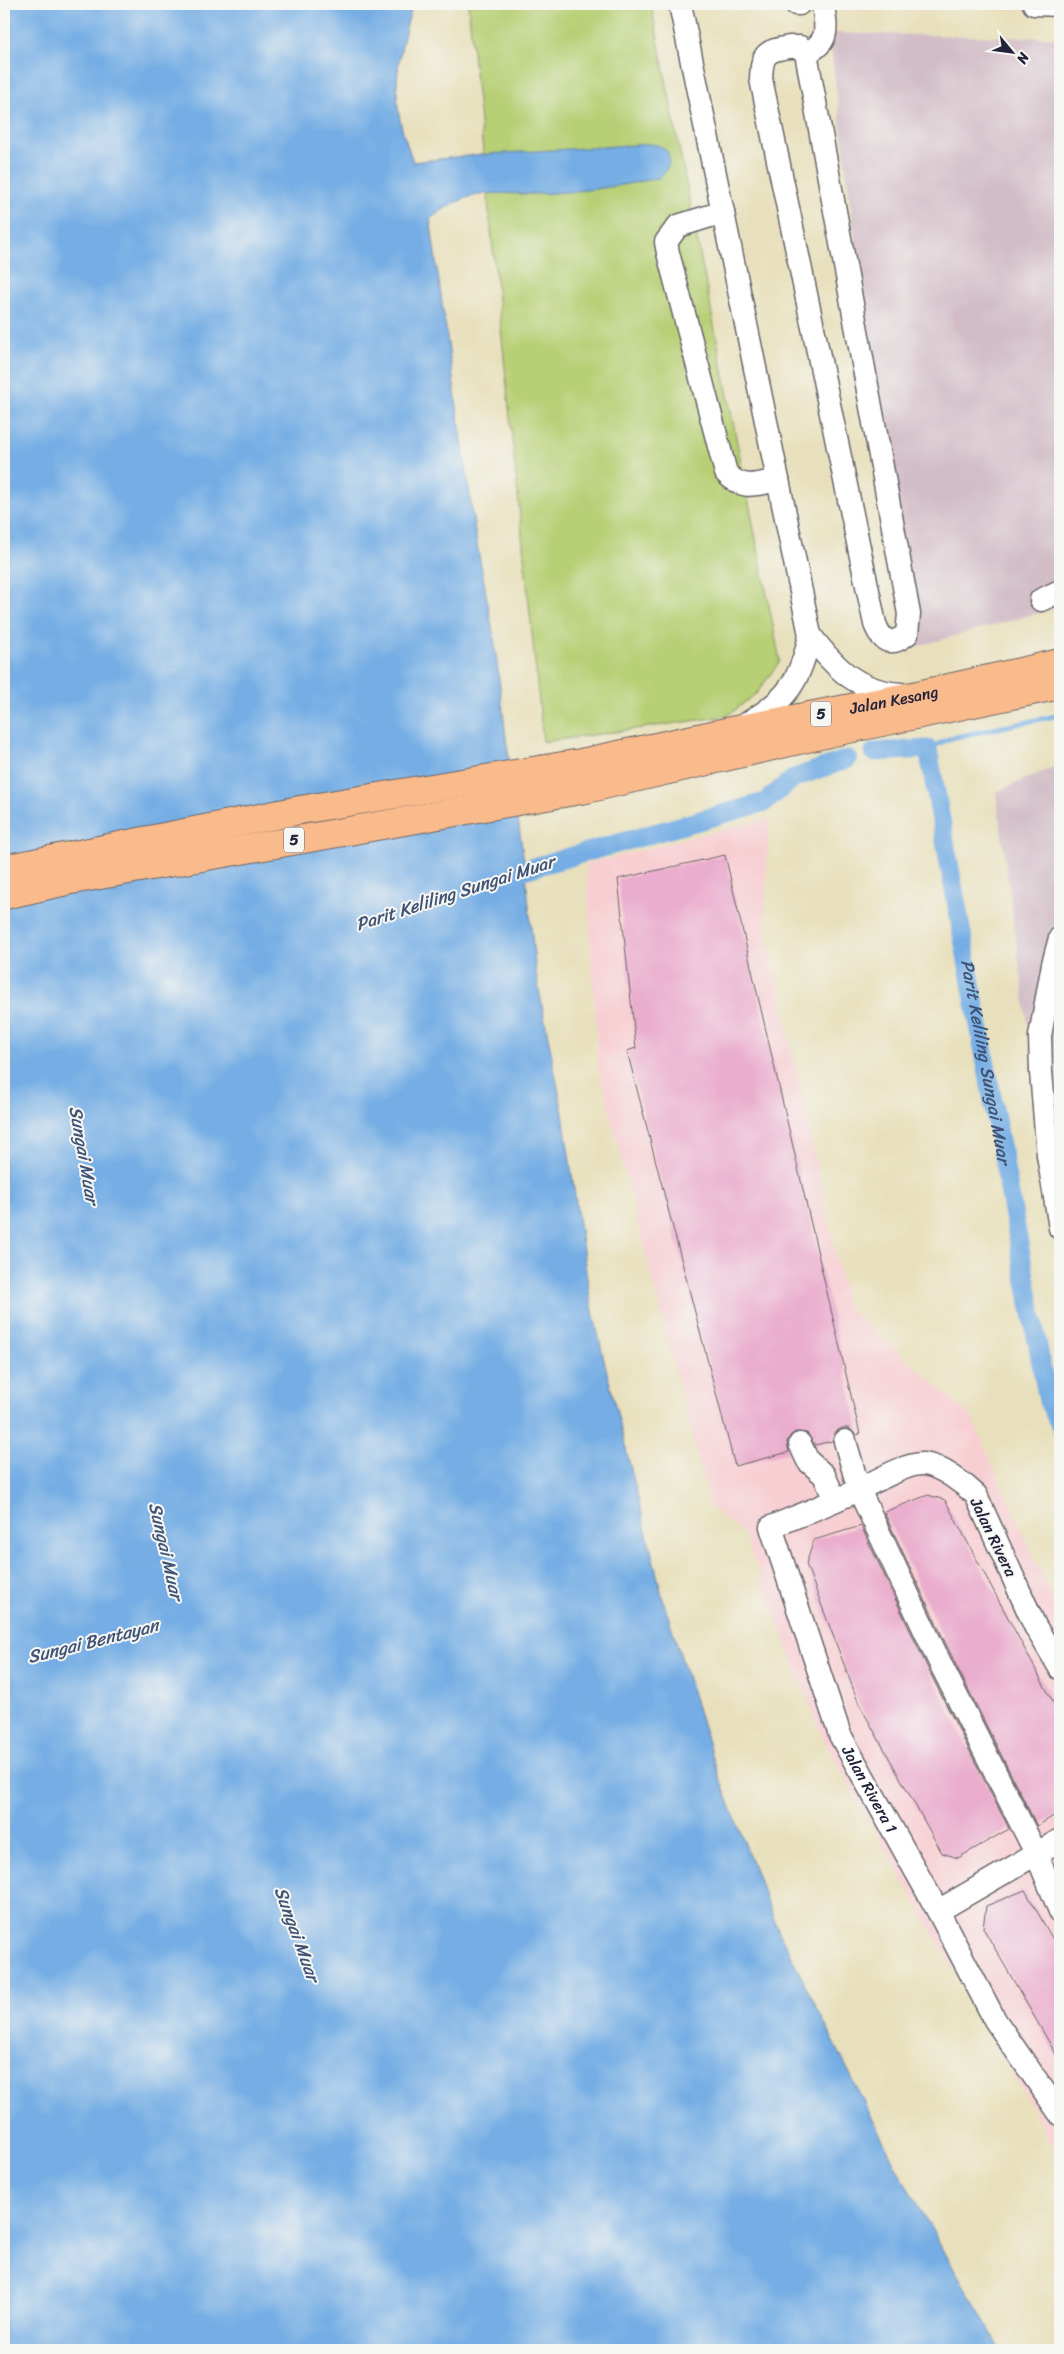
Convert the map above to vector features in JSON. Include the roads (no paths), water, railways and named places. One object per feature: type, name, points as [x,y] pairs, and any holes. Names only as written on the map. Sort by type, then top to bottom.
[{"type":"main road","name":"Jalan Kesang","points":[[583,776],[736,730],[918,695],[1060,663]]},
{"type":"main road","name":"Jalan Kesang","points":[[583,776],[829,732],[1012,697],[1060,685]]},
{"type":"main road","name":"5","points":[[4,869],[300,810],[583,776]]},
{"type":"main road","name":"5","points":[[4,894],[583,776]]},
{"type":"street","points":[[680,4],[810,635],[804,663],[791,687],[772,710],[736,730]]},
{"type":"street","points":[[806,53],[817,47],[825,36],[824,4]]},
{"type":"street","points":[[1034,4],[1060,5]]},
{"type":"street","points":[[800,47],[806,53],[909,614],[907,634],[900,640],[889,642],[883,638],[875,624],[761,79],[762,61],[766,54],[772,50],[800,47]]},
{"type":"street","points":[[723,212],[678,226],[666,242],[668,253],[726,473],[734,481],[744,486],[778,480]]},
{"type":"street","points":[[810,635],[829,660],[857,682],[871,690],[885,693],[918,695]]},
{"type":"street","points":[[1060,938],[1053,964],[1040,1036],[1048,1155],[1060,1228]]},
{"type":"street","points":[[845,1441],[859,1490],[942,1667],[1036,1853],[1060,1911]]},
{"type":"street","points":[[800,1444],[808,1461],[824,1475],[835,1500]]},
{"type":"street","name":"Jalan Rivera","points":[[859,1490],[892,1472],[924,1464],[962,1482],[976,1495],[1036,1626],[1060,1668]]},
{"type":"street","name":"Jalan Rivera 1","points":[[859,1490],[771,1527],[840,1735],[938,1911],[995,2020],[1060,2114]]},
{"type":"street","points":[[938,1911],[1060,1840]]},
{"type":"water","points":[[4,4],[413,4],[402,45],[398,72],[397,100],[403,132],[413,162],[473,155],[649,144],[663,148],[669,156],[668,167],[659,178],[566,192],[476,195],[447,207],[430,219],[476,538],[494,638],[525,868],[536,974],[563,1114],[590,1298],[603,1356],[664,1603],[718,1774],[778,1930],[901,2176],[1001,2350],[4,2350]]},
{"type":"waterway","points":[[928,749],[951,738],[1060,715]]},
{"type":"waterway","name":"Parit Keliling Sungai Muar","points":[[874,752],[928,749],[1048,1401],[1060,1425]]},
{"type":"waterway","name":"Parit Keliling Sungai Muar","points":[[502,876],[765,802],[794,778],[848,759]]},
{"type":"water label","name":"Sungai Muar","points":[[84,1155]]},
{"type":"water label","name":"Sungai Muar","points":[[166,1551]]},
{"type":"water label","name":"Sungai Bentayan","points":[[93,1641]]},
{"type":"water label","name":"Sungai Muar","points":[[297,1934]]}]
